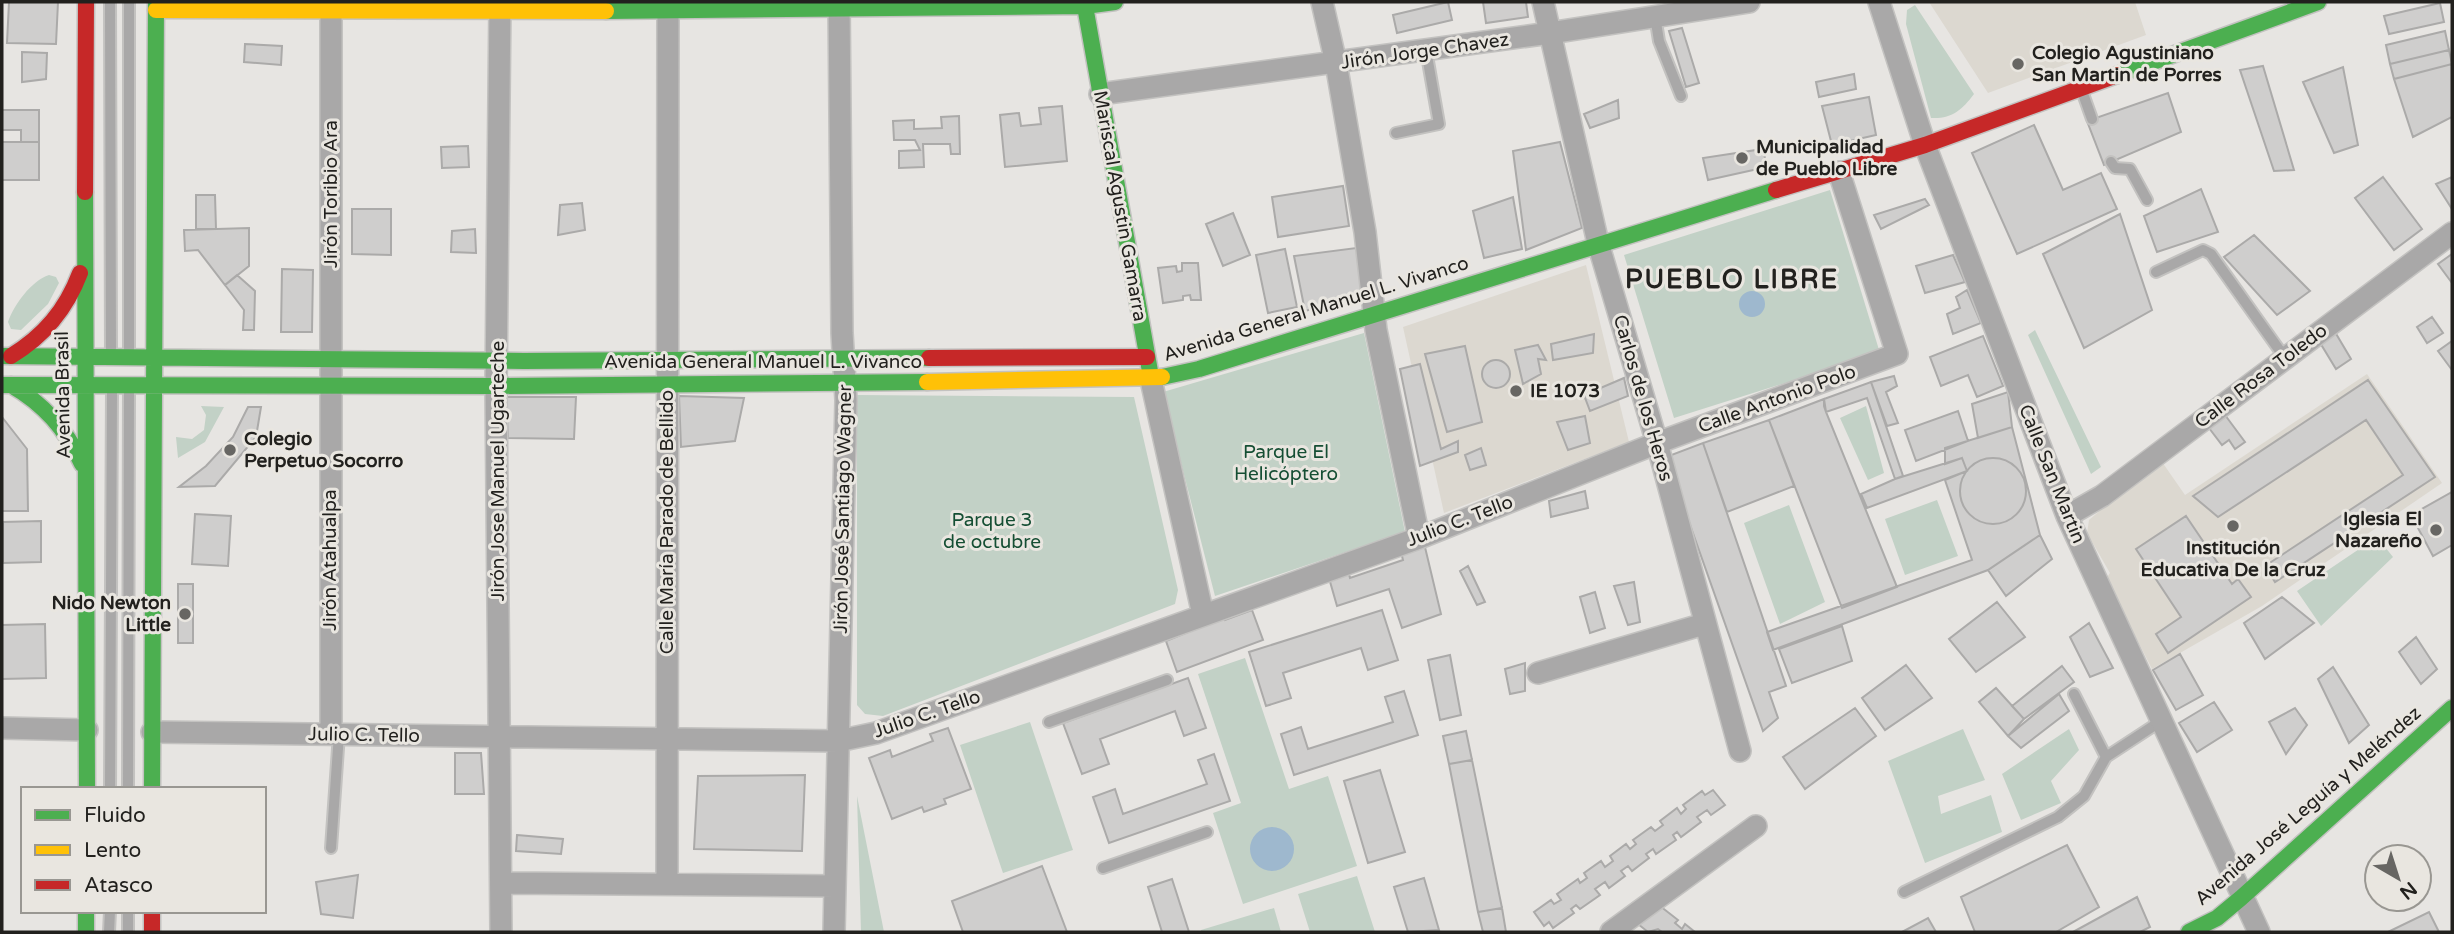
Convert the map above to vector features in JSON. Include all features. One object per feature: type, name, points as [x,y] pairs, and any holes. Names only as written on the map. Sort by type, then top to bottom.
[{"type":"street","name":"Avenida Brasil","points":[[86,2],[83,384],[87,787]]},
{"type":"street","points":[[152,787],[156,6],[500,6],[668,11],[839,5],[1115,2]]},
{"type":"street","points":[[1322,2],[1336,63],[1365,232],[1374,315],[1419,538]]},
{"type":"street","name":"Carlos de los Heros","points":[[1543,2],[1598,243],[1657,443],[1740,751]]},
{"type":"street","name":"Jirón Jorge Chavez","points":[[1100,94],[1550,33],[1749,2]]},
{"type":"street","name":"Calle San Martin","points":[[1879,2],[1925,145],[2067,516],[2259,932]]},
{"type":"street","name":"Avenida General Manuel L. Vivanco","points":[[6,385],[496,386],[1151,380],[1199,369],[1598,243],[1925,145],[2318,2]]},
{"type":"street","name":"Mariscal Agustin Gamarra","points":[[1085,4],[1151,380],[1203,615]]},
{"type":"street","name":"Jirón José Santiago Wagner","points":[[834,932],[846,384],[842,333],[839,5]]},
{"type":"street","name":"Jirón Toribio Ara","points":[[330,385],[331,6]]},
{"type":"street","name":"Jirón Jose Manuel Ugarteche","points":[[500,6],[496,386],[501,932]]},
{"type":"street","name":"Calle María Parado de Bellido","points":[[667,884],[668,11]]},
{"type":"street","name":"Calle Antonio Polo","points":[[1657,443],[1897,354],[1839,172]]},
{"type":"street","name":"Calle Rosa Toledo","points":[[2067,516],[2102,496],[2452,233]]},
{"type":"street","points":[[6,356],[38,338],[60,315],[73,292],[84,256]]},
{"type":"street","name":"Avenida General Manuel L. Vivanco","points":[[6,356],[667,360],[1147,357]]},
{"type":"street","points":[[6,385],[33,398],[58,422],[75,447],[85,474]]},
{"type":"street","name":"Jirón Atahualpa","points":[[330,385],[335,734]]},
{"type":"street","name":"Julio C. Tello","points":[[152,732],[838,741],[876,733],[1419,538],[1657,443]]},
{"type":"street","points":[[1538,673],[1704,624]]},
{"type":"street","name":"Avenida José Leguía y Meléndez","points":[[2189,932],[2217,918],[2241,898],[2452,708]]},
{"type":"street","points":[[2,729],[87,730]]},
{"type":"street","points":[[1611,932],[1756,826]]},
{"type":"street","points":[[501,883],[835,886]]},
{"type":"street","points":[[86,913],[86,932]]},
{"type":"street","points":[[152,913],[152,932]]},
{"type":"lane","points":[[128,787],[129,2]]},
{"type":"lane","points":[[86,62],[110,3]]},
{"type":"lane","points":[[110,3],[110,787]]},
{"type":"lane","points":[[1655,16],[1660,41],[1681,96]]},
{"type":"lane","points":[[1396,133],[1439,124],[1426,50]]},
{"type":"lane","points":[[2081,88],[2092,119]]},
{"type":"lane","points":[[2111,162],[2115,168],[2130,169],[2147,200]]},
{"type":"lane","points":[[2155,272],[2203,250],[2211,254],[2285,358]]},
{"type":"lane","points":[[1049,722],[1167,680]]},
{"type":"lane","points":[[2074,694],[2106,757]]},
{"type":"lane","points":[[1904,892],[2059,817],[2084,796],[2106,757],[2161,721]]},
{"type":"lane","points":[[331,848],[335,734]]},
{"type":"lane","points":[[1103,868],[1207,832]]},
{"type":"lane","points":[[109,932],[110,913]]},
{"type":"lane","points":[[128,913],[128,932]]},
{"type":"shaded area","name":"Colegio Agustiniano San Martin de Porres","points":[[1929,2],[2135,2],[2146,35],[1988,93]]},
{"type":"shaded area","name":"IE 1073","points":[[1586,265],[1629,442],[1444,513],[1403,327]]},
{"type":"shaded area","name":"Institución Educativa De la Cruz","points":[[2367,374],[2442,483],[2262,606],[2152,669],[2106,579],[2110,573],[2087,533],[2089,520],[2160,459],[2185,495]]},
{"type":"green space","points":[[1915,5],[1974,94],[1961,109],[1945,117],[1931,118],[1906,24],[1907,10]]},
{"type":"green space","points":[[1830,190],[1880,353],[1674,418],[1624,255]]},
{"type":"green space","points":[[49,275],[56,277],[59,283],[48,304],[21,330],[11,329],[8,322],[14,308],[36,282]]},
{"type":"green space","points":[[2035,330],[2101,467],[2091,474],[2028,335]]},
{"type":"green space","name":"Parque El Helicóptero","points":[[1364,333],[1405,532],[1215,596],[1163,392]]},
{"type":"green space","name":"Parque 3 de octubre","points":[[857,395],[1134,397],[1178,590],[1175,604],[883,716],[865,714],[857,705]]},
{"type":"green space","points":[[201,406],[224,407],[205,442],[178,458],[176,437],[192,439],[204,430],[206,415]]},
{"type":"green space","points":[[1866,406],[1884,473],[1868,480],[1840,418]]},
{"type":"green space","points":[[1937,500],[1958,556],[1905,575],[1885,519]]},
{"type":"green space","points":[[1789,505],[1825,602],[1780,624],[1744,523]]},
{"type":"green space","points":[[2377,537],[2393,557],[2321,626],[2297,591]]},
{"type":"green space","points":[[1245,658],[1289,789],[1328,776],[1357,866],[1243,904],[1213,813],[1241,803],[1198,674]]},
{"type":"green space","points":[[1030,722],[1073,850],[1003,873],[960,745]]},
{"type":"green space","points":[[1963,729],[1985,780],[1938,796],[1941,814],[1991,795],[2002,832],[1925,863],[1888,761]]},
{"type":"green space","points":[[2069,729],[2079,750],[2051,781],[2061,803],[2021,820],[2002,774]]},
{"type":"green space","points":[[857,796],[884,932],[861,932]]},
{"type":"green space","points":[[1357,876],[1375,932],[1310,932],[1298,894]]},
{"type":"green space","points":[[1274,908],[1281,932],[1201,932],[1201,930]]},
{"type":"water","points":[[1752,291],[1761,295],[1765,304],[1761,313],[1752,317],[1743,313],[1739,304],[1743,295]]},
{"type":"water","points":[[1272,827],[1281,828],[1288,833],[1293,840],[1293,858],[1288,865],[1281,870],[1272,871],[1263,870],[1256,865],[1251,858],[1250,849],[1251,840],[1256,833],[1263,828]]},
{"type":"building","points":[[9,2],[58,2],[56,44],[7,43]]},
{"type":"building","points":[[1448,2],[1452,20],[1397,33],[1393,15]]},
{"type":"building","points":[[1483,2],[1526,2],[1528,17],[1486,23]]},
{"type":"building","points":[[2440,3],[2444,22],[2389,34],[2384,16]]},
{"type":"building","points":[[1682,28],[1699,83],[1686,87],[1669,31]]},
{"type":"building","points":[[2445,31],[2449,50],[2390,64],[2386,45]]},
{"type":"building","points":[[245,44],[282,46],[281,65],[244,62]]},
{"type":"building","points":[[2449,50],[2452,64],[2394,79],[2390,64]]},
{"type":"building","points":[[22,52],[47,53],[46,79],[22,82]]},
{"type":"building","points":[[2452,64],[2452,117],[2413,137],[2394,79]]},
{"type":"building","points":[[2263,66],[2294,170],[2274,171],[2240,70]]},
{"type":"building","points":[[2343,67],[2358,145],[2334,153],[2303,82]]},
{"type":"building","points":[[1854,74],[1856,89],[1819,97],[1816,82]]},
{"type":"building","points":[[2168,93],[2181,132],[2104,165],[2087,121]]},
{"type":"building","points":[[1869,97],[1876,135],[1832,145],[1822,106]]},
{"type":"building","points":[[1618,100],[1619,118],[1590,128],[1584,114]]},
{"type":"building","points":[[1062,106],[1067,161],[1005,167],[1000,115],[1019,113],[1021,126],[1041,124],[1039,108]]},
{"type":"building","points":[[2,110],[39,110],[39,142],[21,142],[21,130],[2,130]]},
{"type":"building","points":[[959,116],[960,154],[951,154],[950,144],[923,144],[924,167],[899,168],[899,151],[920,150],[915,140],[894,140],[893,121],[914,120],[914,129],[942,128],[941,117]]},
{"type":"building","points":[[2034,125],[2063,190],[2101,173],[2117,209],[2017,254],[1972,153]]},
{"type":"building","points":[[2,142],[39,142],[39,180],[2,180]]},
{"type":"building","points":[[1560,142],[1582,228],[1526,250],[1513,151]]},
{"type":"building","points":[[468,146],[469,167],[442,168],[441,147]]},
{"type":"building","points":[[1763,149],[1767,167],[1708,180],[1703,158]]},
{"type":"building","points":[[2383,177],[2422,229],[2394,250],[2355,198]]},
{"type":"building","points":[[2452,177],[2452,209],[2436,184]]},
{"type":"building","points":[[1343,186],[1349,226],[1278,237],[1272,197]]},
{"type":"building","points":[[2201,189],[2218,232],[2157,252],[2144,216]]},
{"type":"building","points":[[196,195],[215,195],[216,229],[196,229]]},
{"type":"building","points":[[1513,197],[1522,249],[1484,258],[1473,211]]},
{"type":"building","points":[[1925,199],[1929,205],[1881,229],[1874,215]]},
{"type":"building","points":[[582,203],[585,230],[558,235],[560,205]]},
{"type":"building","points":[[352,209],[391,209],[391,255],[352,254]]},
{"type":"building","points":[[1233,213],[1250,255],[1223,266],[1206,224]]},
{"type":"building","points":[[2120,214],[2152,310],[2084,348],[2043,254]]},
{"type":"building","points":[[249,228],[249,266],[225,285],[198,250],[185,251],[184,230]]},
{"type":"building","points":[[475,229],[476,253],[451,252],[452,231]]},
{"type":"building","points":[[2254,235],[2310,291],[2277,315],[2224,257]]},
{"type":"building","points":[[1356,248],[1368,294],[1305,311],[1294,256]]},
{"type":"building","points":[[1285,249],[1297,307],[1268,313],[1256,255]]},
{"type":"building","points":[[2452,254],[2452,283],[2438,264]]},
{"type":"building","points":[[1953,255],[1965,282],[1925,293],[1916,266]]},
{"type":"building","points":[[1182,263],[1198,263],[1201,300],[1191,300],[1190,295],[1183,296],[1183,300],[1163,303],[1158,268],[1176,266],[1177,272],[1182,271]]},
{"type":"building","points":[[282,269],[313,270],[312,332],[281,332]]},
{"type":"building","points":[[237,275],[255,291],[254,330],[243,330],[244,310],[225,285]]},
{"type":"building","points":[[1967,290],[1981,323],[1953,334],[1947,314],[1960,308],[1956,297]]},
{"type":"building","points":[[2432,317],[2443,333],[2427,343],[2417,327]]},
{"type":"building","points":[[2335,332],[2351,359],[2336,369],[2319,341]]},
{"type":"building","points":[[1594,334],[1593,353],[1553,360],[1551,344]]},
{"type":"building","points":[[1983,336],[2003,386],[1977,397],[1968,375],[1941,386],[1930,357]]},
{"type":"building","points":[[2452,341],[2452,370],[2438,351]]},
{"type":"building","points":[[1538,345],[1546,360],[1538,359],[1541,374],[1523,384],[1515,350]]},
{"type":"building","points":[[1465,346],[1482,422],[1447,432],[1425,354]]},
{"type":"building","points":[[1496,360],[1506,364],[1510,374],[1506,384],[1496,388],[1486,384],[1482,374],[1486,364]]},
{"type":"building","points":[[1420,364],[1441,449],[1458,441],[1458,452],[1420,466],[1400,369]]},
{"type":"building","points":[[1894,376],[1897,386],[1886,392],[1898,423],[1887,426],[1871,382]]},
{"type":"building","points":[[1624,378],[1628,396],[1590,411],[1584,395]]},
{"type":"building","points":[[2368,380],[2435,477],[2275,582],[2265,566],[2403,475],[2366,420],[2218,517],[2193,496]]},
{"type":"building","points":[[1871,382],[1903,476],[1895,479],[1867,398],[1826,412],[1824,406],[1824,399]]},
{"type":"building","points":[[2008,392],[2012,427],[1978,438],[1972,404]]},
{"type":"building","points":[[679,396],[744,398],[735,441],[681,447]]},
{"type":"building","points":[[506,397],[576,397],[574,439],[508,438]]},
{"type":"building","points":[[1824,399],[1826,412],[1897,587],[1842,608],[1769,420]]},
{"type":"building","points":[[248,407],[261,407],[256,437],[215,486],[179,487],[206,466],[233,437]]},
{"type":"building","points":[[1958,411],[1968,441],[1916,461],[1905,430]]},
{"type":"building","points":[[2225,415],[2245,442],[2235,449],[2229,440],[2222,445],[2209,428]]},
{"type":"building","points":[[1585,416],[1590,443],[1568,450],[1557,422]]},
{"type":"building","points":[[2,417],[27,449],[28,511],[2,511]]},
{"type":"building","points":[[1769,420],[1794,486],[1727,512],[1703,443]]},
{"type":"building","points":[[2012,427],[2040,535],[1988,570],[1773,650],[1767,632],[1972,560],[1945,480],[1967,471],[1962,458],[1945,464],[1945,448]]},
{"type":"building","points":[[1703,443],[1786,686],[1769,692],[1778,718],[1763,731],[1666,457]]},
{"type":"building","points":[[1481,448],[1486,465],[1470,470],[1465,455]]},
{"type":"building","points":[[1962,458],[1967,471],[1867,508],[1861,494],[1895,479]]},
{"type":"building","points":[[1986,458],[2000,458],[2012,463],[2021,472],[2026,491],[2024,504],[2017,515],[2000,524],[1986,524],[1974,519],[1965,510],[1960,498],[1960,484],[1965,472],[1974,463]]},
{"type":"building","points":[[1585,491],[1588,508],[1551,517],[1549,501]]},
{"type":"building","name":"Iglesia El Nazareño","points":[[2452,492],[2452,545],[2433,556],[2411,515]]},
{"type":"building","points":[[195,514],[231,516],[228,566],[192,564]]},
{"type":"building","points":[[2186,516],[2232,584],[2238,579],[2251,597],[2168,653],[2156,634],[2181,617],[2136,549]]},
{"type":"building","points":[[41,521],[41,562],[3,563],[3,522]]},
{"type":"building","points":[[2040,535],[2052,559],[2006,596],[1988,570]]},
{"type":"building","points":[[1424,543],[1441,614],[1402,628],[1389,589],[1337,606],[1329,578],[1348,571],[1350,578],[1403,560],[1401,552]]},
{"type":"building","points":[[1468,566],[1485,602],[1477,605],[1460,571]]},
{"type":"building","points":[[1634,582],[1640,622],[1628,625],[1614,586]]},
{"type":"building","name":"Nido Newton Little","points":[[178,584],[193,584],[193,643],[178,643]]},
{"type":"building","points":[[1595,592],[1605,628],[1590,633],[1580,597]]},
{"type":"building","points":[[2282,597],[2314,623],[2265,659],[2244,623]]},
{"type":"building","points":[[1997,602],[2025,637],[1976,672],[1949,639]]},
{"type":"building","points":[[1252,610],[1263,640],[1177,672],[1166,641],[1224,617],[1225,620]]},
{"type":"building","points":[[1382,610],[1398,660],[1368,670],[1361,648],[1283,673],[1291,698],[1266,706],[1249,652]]},
{"type":"building","points":[[2089,623],[2113,668],[2090,677],[2070,637]]},
{"type":"building","points":[[45,624],[46,678],[2,679],[2,625]]},
{"type":"building","points":[[1842,626],[1852,661],[1792,683],[1779,649]]},
{"type":"building","points":[[2416,637],[2437,669],[2421,684],[2399,652]]},
{"type":"building","points":[[2180,654],[2203,695],[2176,710],[2153,670]]},
{"type":"building","points":[[1450,655],[1461,715],[1440,720],[1428,660]]},
{"type":"building","points":[[1525,663],[1525,691],[1510,694],[1505,669]]},
{"type":"building","points":[[1906,665],[1932,698],[1885,730],[1862,698]]},
{"type":"building","points":[[2062,666],[2074,682],[2024,719],[2012,706]]},
{"type":"building","points":[[2333,667],[2369,725],[2349,743],[2318,679]]},
{"type":"building","points":[[1188,678],[1206,728],[1184,736],[1175,711],[1100,739],[1109,764],[1082,774],[1063,723]]},
{"type":"building","points":[[1996,688],[2024,719],[2008,736],[1979,702]]},
{"type":"building","points":[[1404,691],[1418,735],[1294,775],[1281,734],[1301,727],[1308,749],[1393,722],[1385,697]]},
{"type":"building","points":[[2059,694],[2069,711],[2021,748],[2008,736]]},
{"type":"building","points":[[2214,702],[2232,730],[2197,752],[2179,723]]},
{"type":"building","points":[[1855,708],[1876,736],[1805,789],[1783,757]]},
{"type":"building","points":[[2295,708],[2307,725],[2286,754],[2269,722]]},
{"type":"building","points":[[948,728],[971,789],[944,799],[946,804],[924,812],[922,807],[892,819],[869,758],[890,750],[892,757],[933,741],[930,734]]},
{"type":"building","points":[[1466,731],[1472,760],[1449,764],[1443,736]]},
{"type":"building","points":[[455,753],[481,753],[484,794],[455,794]]},
{"type":"building","points":[[1214,754],[1230,801],[1109,843],[1093,797],[1115,789],[1123,814],[1207,784],[1198,760]]},
{"type":"building","points":[[1472,760],[1502,908],[1478,912],[1449,764]]},
{"type":"building","points":[[1380,770],[1405,852],[1368,863],[1344,781]]},
{"type":"building","points":[[805,775],[802,851],[694,849],[698,776]]},
{"type":"building","points":[[1713,790],[1725,805],[1711,815],[1707,810],[1697,817],[1701,822],[1681,837],[1677,832],[1673,835],[1676,840],[1656,854],[1653,849],[1646,854],[1649,858],[1632,871],[1628,866],[1621,871],[1625,876],[1609,888],[1605,882],[1595,889],[1600,895],[1580,909],[1576,905],[1571,909],[1574,913],[1553,928],[1549,922],[1544,926],[1534,912],[1551,900],[1554,904],[1561,900],[1557,894],[1578,879],[1580,883],[1587,878],[1584,873],[1601,861],[1605,867],[1613,861],[1610,856],[1626,844],[1630,849],[1636,844],[1633,840],[1651,827],[1655,831],[1663,825],[1660,821],[1677,808],[1681,814],[1686,809],[1683,805],[1702,791],[1705,795]]},
{"type":"building","points":[[517,835],[563,839],[561,854],[516,851]]},
{"type":"building","points":[[2067,845],[2099,907],[2056,932],[1975,932],[1961,897]]},
{"type":"building","points":[[1042,866],[1067,932],[963,932],[952,901]]},
{"type":"building","points":[[358,875],[353,918],[321,914],[316,882]]},
{"type":"building","points":[[1424,878],[1439,930],[1408,932],[1394,887]]},
{"type":"building","points":[[1172,879],[1189,932],[1162,932],[1148,887]]},
{"type":"building","points":[[2137,897],[2150,927],[2140,932],[2073,932]]},
{"type":"building","points":[[1660,906],[1678,920],[1675,923],[1682,929],[1685,924],[1695,932],[1662,932],[1658,929],[1648,932],[1638,924]]},
{"type":"building","points":[[1502,908],[1506,932],[1483,932],[1478,912]]},
{"type":"building","points":[[2430,913],[2439,932],[2388,932]]},
{"type":"building","points":[[1928,918],[1936,932],[1902,932]]},
{"type":"traffic: fast","points":[[152,787],[156,2]]},
{"type":"traffic: fast","points":[[606,11],[1085,6],[1115,2]]},
{"type":"traffic: fast","points":[[2117,75],[2318,2]]},
{"type":"traffic: fast","points":[[1085,6],[1151,377]]},
{"type":"traffic: fast","points":[[1162,377],[1199,369],[1776,190]]},
{"type":"traffic: fast","points":[[85,192],[87,787]]},
{"type":"traffic: fast","points":[[2,356],[524,361],[929,358]]},
{"type":"traffic: fast","points":[[2,385],[496,386],[927,382]]},
{"type":"traffic: fast","points":[[11,385],[34,400],[53,418],[82,464]]},
{"type":"traffic: fast","points":[[2189,932],[2217,918],[2241,898],[2452,708]]},
{"type":"traffic: fast","points":[[86,913],[86,932]]},
{"type":"traffic: slow","points":[[156,10],[606,11]]},
{"type":"traffic: slow","points":[[927,382],[1162,377]]},
{"type":"traffic: jam","points":[[85,192],[86,2]]},
{"type":"traffic: jam","points":[[1776,190],[1925,145],[2117,75]]},
{"type":"traffic: jam","points":[[11,356],[34,340],[53,321],[68,299],[80,273]]},
{"type":"traffic: jam","points":[[929,358],[1147,357]]},
{"type":"traffic: jam","points":[[152,913],[152,932]]},
{"type":"place","name":"Colegio Agustiniano San Martin de Porres","points":[[2018,64]]},
{"type":"place","name":"Municipalidad de Pueblo Libre","points":[[1742,158]]},
{"type":"place","name":"IE 1073","points":[[1516,391]]},
{"type":"place","name":"Colegio Perpetuo Socorro","points":[[230,450]]},
{"type":"place","name":"Institución Educativa De la Cruz","points":[[2233,526]]},
{"type":"place","name":"Iglesia El Nazareño","points":[[2436,530]]},
{"type":"place","name":"Nido Newton Little","points":[[185,614]]},
{"type":"district","name":"PUEBLO LIBRE","points":[[1732,279]]}]
